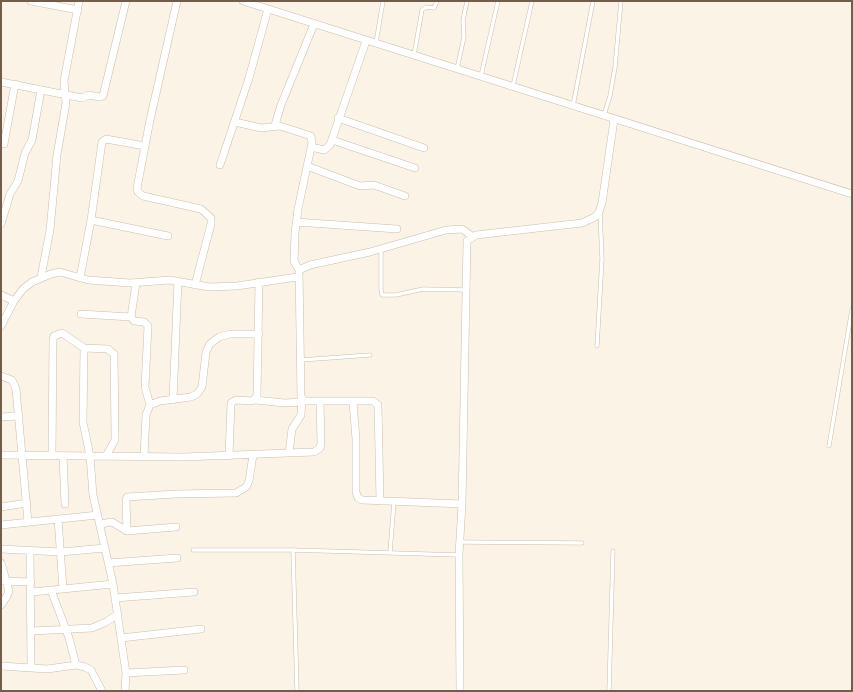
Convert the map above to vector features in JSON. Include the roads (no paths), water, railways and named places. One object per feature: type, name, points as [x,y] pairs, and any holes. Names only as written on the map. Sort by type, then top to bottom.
[{"type":"street","points":[[32,1],[78,10]]},
{"type":"street","points":[[41,277],[50,230],[66,94],[64,81],[79,1]]},
{"type":"street","points":[[1,82],[82,98],[90,95],[100,98],[103,96],[126,1]]},
{"type":"street","points":[[177,1],[146,146],[138,192],[143,196],[201,209],[211,218],[211,224],[195,285]]},
{"type":"street","points":[[243,1],[614,120],[633,123],[852,194]]},
{"type":"street","points":[[220,165],[250,78],[268,9]]},
{"type":"street","points":[[275,125],[281,105],[314,24]]},
{"type":"street","points":[[311,147],[324,150],[328,148],[366,41]]},
{"type":"street","points":[[4,144],[15,84]]},
{"type":"street","points":[[1,224],[10,194],[18,181],[25,153],[32,140],[41,90]]},
{"type":"street","points":[[338,118],[424,148]]},
{"type":"street","points":[[460,691],[459,555],[462,504],[467,241],[472,236],[582,223],[595,217],[600,212],[614,120]]},
{"type":"street","points":[[235,122],[262,128],[275,125],[308,134],[312,139],[296,222],[293,255],[298,274],[302,401],[301,415],[292,430],[289,453]]},
{"type":"street","points":[[80,278],[91,220],[102,142],[106,139],[146,146]]},
{"type":"street","points":[[332,140],[415,168]]},
{"type":"street","points":[[307,166],[360,186],[374,185],[405,196]]},
{"type":"street","points":[[91,220],[168,236]]},
{"type":"street","points":[[296,222],[397,229]]},
{"type":"street","points":[[1,326],[14,300],[23,289],[41,277],[60,272],[80,278],[98,281],[136,283],[161,279],[195,285],[223,287],[259,282],[298,274],[310,265],[381,249],[456,228],[466,230],[472,236]]},
{"type":"street","points":[[173,400],[178,281]]},
{"type":"street","points":[[256,400],[259,334],[259,282]]},
{"type":"street","points":[[136,283],[132,316],[134,321],[144,322],[148,326],[145,387],[150,405],[146,415],[144,456]]},
{"type":"street","points":[[1,295],[14,300]]},
{"type":"street","points":[[81,314],[132,316]]},
{"type":"street","points":[[52,456],[52,340],[54,336],[62,333],[84,348],[108,349],[114,354],[115,440],[106,456]]},
{"type":"street","points":[[150,405],[160,400],[173,400],[191,397],[197,394],[202,387],[206,352],[210,344],[220,337],[230,334],[259,334]]},
{"type":"street","points":[[84,348],[83,422],[90,456],[91,481],[118,614],[126,673],[125,691]]},
{"type":"street","points":[[1,376],[12,380],[15,384],[28,522]]},
{"type":"street","points":[[229,456],[231,402],[236,400],[256,400],[285,403],[302,401],[376,402],[380,409],[380,501]]},
{"type":"street","points":[[1,455],[229,456],[314,452],[320,448],[320,402]]},
{"type":"street","points":[[353,402],[356,439],[356,492],[358,498],[362,500],[394,502],[462,504]]},
{"type":"street","points":[[1,417],[19,416]]},
{"type":"street","points":[[127,531],[127,497],[176,494],[236,493],[246,487],[249,482],[253,455]]},
{"type":"street","points":[[63,456],[65,504]]},
{"type":"street","points":[[1,507],[27,503]]},
{"type":"street","points":[[1,525],[98,515]]},
{"type":"street","points":[[58,519],[63,589]]},
{"type":"street","points":[[100,524],[112,522],[127,531],[176,527]]},
{"type":"street","points":[[1,549],[61,552],[105,548]]},
{"type":"street","points":[[30,551],[32,592],[31,667]]},
{"type":"street","points":[[108,563],[177,558]]},
{"type":"street","points":[[1,563],[3,581],[9,591],[1,605]]},
{"type":"street","points":[[3,581],[31,582]]},
{"type":"street","points":[[32,592],[113,584]]},
{"type":"street","points":[[51,590],[66,629],[76,665]]},
{"type":"street","points":[[115,598],[194,592]]},
{"type":"street","points":[[32,631],[92,628],[100,626],[118,614]]},
{"type":"street","points":[[121,638],[201,630]]},
{"type":"street","points":[[1,666],[47,669],[76,665],[91,670],[102,691]]},
{"type":"street","points":[[126,673],[184,670]]},
{"type":"lane","points":[[376,44],[383,1]]},
{"type":"lane","points":[[414,55],[422,10],[426,7],[434,8],[437,1]]},
{"type":"lane","points":[[457,70],[464,37],[463,20],[467,1]]},
{"type":"lane","points":[[480,77],[498,1]]},
{"type":"lane","points":[[513,87],[532,1]]},
{"type":"lane","points":[[573,106],[593,1]]},
{"type":"lane","points":[[603,116],[610,96],[615,67],[621,1]]},
{"type":"lane","points":[[596,346],[602,259],[600,212]]},
{"type":"lane","points":[[381,249],[382,295],[396,295],[423,289],[466,290]]},
{"type":"lane","points":[[828,446],[852,309]]},
{"type":"lane","points":[[300,360],[370,355]]},
{"type":"lane","points":[[390,552],[394,502]]},
{"type":"lane","points":[[460,542],[582,543]]},
{"type":"lane","points":[[193,550],[293,550],[459,555]]},
{"type":"lane","points":[[293,550],[296,691]]},
{"type":"lane","points":[[609,691],[613,551]]}]
